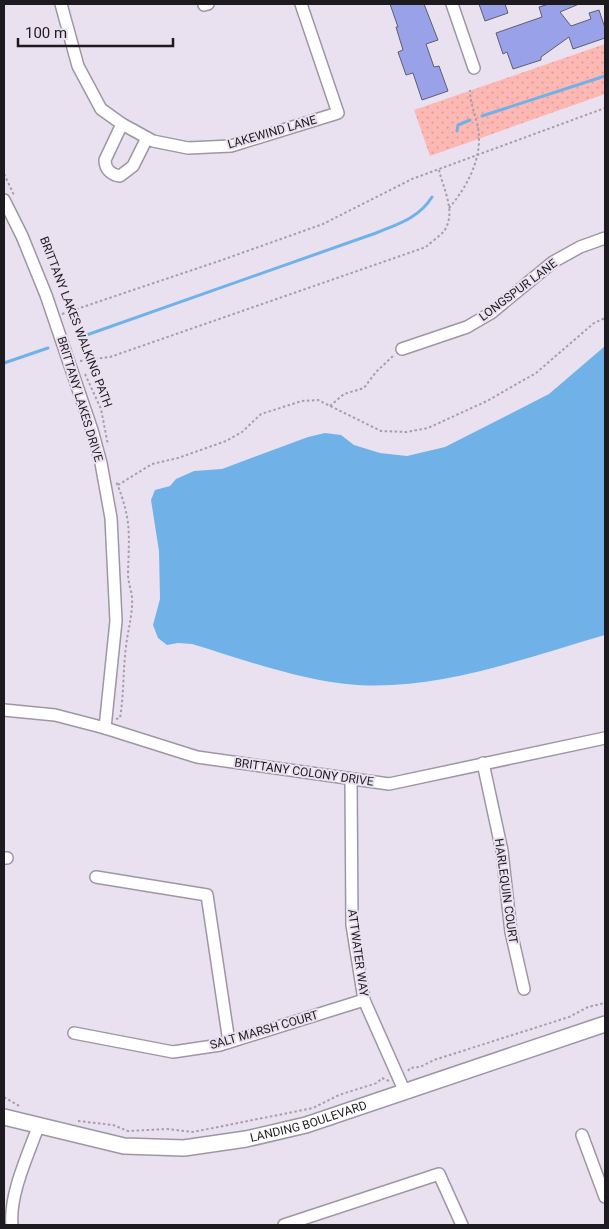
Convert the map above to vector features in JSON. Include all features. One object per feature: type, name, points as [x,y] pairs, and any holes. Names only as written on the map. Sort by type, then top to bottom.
[{"type":"street","name":"LAKEWIND LANE","points":[[60,4],[78,66],[101,109],[147,138],[188,148],[231,146],[338,113],[301,4]]},
{"type":"street","points":[[452,4],[474,68]]},
{"type":"street","points":[[122,124],[105,160],[106,166],[112,174],[120,176],[130,170],[147,138]]},
{"type":"street","name":"BRITTANY LAKES DRIVE","points":[[9,198],[46,295],[92,430],[111,518],[116,621],[105,722]]},
{"type":"street","name":"LONGSPUR LANE","points":[[402,349],[467,327],[491,313],[553,262],[580,247],[605,238]]},
{"type":"street","name":"BRITTANY COLONY DRIVE","points":[[4,710],[105,722],[197,757],[388,784],[605,738]]},
{"type":"street","name":"HARLEQUIN COURT","points":[[483,763],[502,851],[511,932],[524,989]]},
{"type":"street","name":"ATTWATER WAY","points":[[351,778],[352,925],[364,1000],[401,1084]]},
{"type":"street","points":[[96,877],[207,895],[229,1042]]},
{"type":"street","name":"SALT MARSH COURT","points":[[74,1033],[173,1052],[229,1042],[364,1000]]},
{"type":"street","name":"LANDING BOULEVARD","points":[[4,1117],[124,1146],[184,1148],[246,1139],[306,1125],[401,1084],[605,1024]]},
{"type":"street","points":[[9,1220],[20,1178],[38,1126]]},
{"type":"street","points":[[582,1135],[605,1197]]},
{"type":"street","points":[[284,1225],[439,1174],[462,1225]]},
{"type":"path","points":[[449,209],[462,194],[478,155],[478,125],[472,110],[470,90]]},
{"type":"path","points":[[62,314],[323,224],[385,191],[439,169],[605,108]]},
{"type":"path","points":[[80,361],[110,357],[426,246],[444,230],[449,209],[449,201],[439,169]]},
{"type":"path","points":[[4,174],[9,198]]},
{"type":"path","name":"BRITTANY LAKES WALKING PATH","points":[[60,307],[65,322]]},
{"type":"path","points":[[106,493],[152,464],[178,458],[226,441],[242,432],[261,414],[311,399],[382,431],[407,432],[428,428],[488,401],[536,373],[588,328],[605,318]]},
{"type":"path","points":[[330,406],[344,394],[364,388],[385,363],[402,349]]},
{"type":"path","name":"BRITTANY LAKES WALKING PATH","points":[[76,354],[101,408],[110,453]]},
{"type":"path","points":[[105,722],[120,718],[132,597],[128,575],[130,533],[127,508],[115,479]]},
{"type":"path","points":[[72,1121],[113,1125],[128,1132],[167,1129],[194,1132],[313,1108],[339,1094],[377,1083],[382,1078],[401,1084],[410,1068],[420,1067],[434,1060],[569,1017],[588,1007],[605,1003]]},
{"type":"path","points":[[4,1096],[28,1112]]},
{"type":"shaded area","points":[[605,44],[605,94],[430,156],[414,110]]},
{"type":"water","points":[[605,346],[605,635],[483,670],[420,683],[389,685],[357,685],[315,679],[273,669],[192,644],[178,643],[167,645],[158,638],[153,625],[160,599],[159,551],[151,500],[155,490],[170,486],[176,479],[194,471],[222,469],[308,437],[325,433],[341,435],[354,445],[380,453],[407,456],[445,447],[549,394]]},
{"type":"building","points":[[390,4],[424,4],[438,40],[426,44],[434,67],[439,66],[448,91],[422,100],[413,73],[406,75],[398,52],[403,50]]},
{"type":"building","points":[[479,4],[505,4],[508,13],[485,21]]},
{"type":"building","points":[[549,4],[579,4],[560,12],[571,26],[591,19],[589,13],[599,10],[605,28],[605,38],[573,49],[569,37],[541,57],[541,60],[513,69],[507,52],[503,54],[496,33],[542,17],[539,7]]},
{"type":"waterway","points":[[482,116],[605,76]]},
{"type":"waterway","points":[[457,131],[458,125],[470,120]]},
{"type":"waterway","points":[[78,338],[376,233],[414,215],[432,197]]},
{"type":"waterway","points":[[4,363],[48,348]]}]
